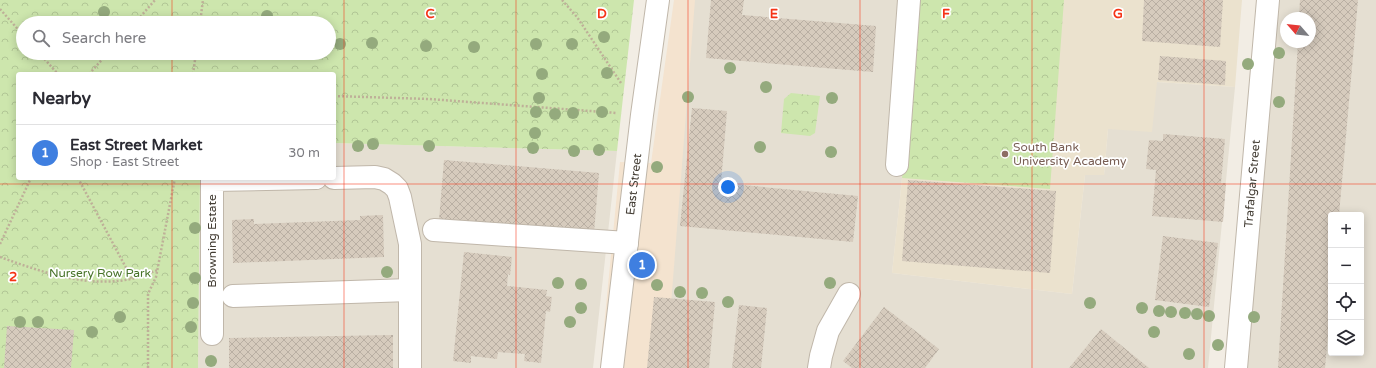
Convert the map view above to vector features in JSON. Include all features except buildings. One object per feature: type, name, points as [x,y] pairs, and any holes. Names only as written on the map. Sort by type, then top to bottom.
[{"type":"street","name":"East Street","points":[[612,368],[642,115],[658,0]]},
{"type":"street","points":[[897,165],[909,0]]},
{"type":"street","name":"Trafalgar Street","points":[[1236,368],[1268,0]]},
{"type":"street","points":[[336,178],[375,177],[384,179],[397,189],[410,244],[410,368]]},
{"type":"street","name":"Browning Estate","points":[[212,180],[212,334]]},
{"type":"street","points":[[434,230],[627,243]]},
{"type":"street","points":[[233,296],[410,290]]},
{"type":"street","points":[[820,368],[821,356],[828,331],[849,294]]},
{"type":"path","points":[[141,16],[155,0]]},
{"type":"path","points":[[201,16],[203,0]]},
{"type":"path","points":[[562,0],[577,17],[642,115]]},
{"type":"path","points":[[0,9],[16,27]]},
{"type":"path","points":[[45,60],[56,72]]},
{"type":"path","points":[[91,72],[102,60]]},
{"type":"path","points":[[193,72],[195,60]]},
{"type":"path","points":[[336,96],[429,99],[642,115]]},
{"type":"path","points":[[0,244],[30,180]]},
{"type":"path","points":[[79,180],[132,279]]},
{"type":"path","points":[[148,368],[148,294],[155,281],[158,270],[175,180]]},
{"type":"path","points":[[0,257],[64,277],[87,282],[106,282],[132,279],[158,270]]},
{"type":"shaded area","points":[[674,0],[695,0],[666,368],[600,368],[620,162],[651,163]]},
{"type":"shaded area","points":[[689,0],[916,0],[913,75],[892,273],[1072,294],[1085,175],[1104,175],[1108,129],[1157,82],[1235,87],[1208,368],[642,368]]},
{"type":"shaded area","name":"South Bank University Academy","points":[[916,0],[1242,0],[1235,87],[1157,82],[1152,132],[1108,129],[1104,175],[1085,175],[1072,294],[892,273],[913,75]]},
{"type":"shaded area","points":[[1274,0],[1376,0],[1376,368],[1244,368]]},
{"type":"shaded area","points":[[336,143],[617,151],[593,368],[198,368],[200,180],[336,180]]},
{"type":"green space","name":"Nursery Row Park","points":[[0,0],[634,0],[617,151],[336,143],[336,72],[16,72],[16,180],[200,180],[198,368],[0,368]]},
{"type":"green space","points":[[916,0],[1064,0],[1050,189],[902,178],[913,75]]},
{"type":"green space","points":[[791,93],[820,96],[815,133],[810,136],[781,133],[784,99]]},
{"type":"place","name":"South Bank University Academy","points":[[1005,154]]},
{"type":"place","name":"East Street Market","points":[[642,265]]}]
